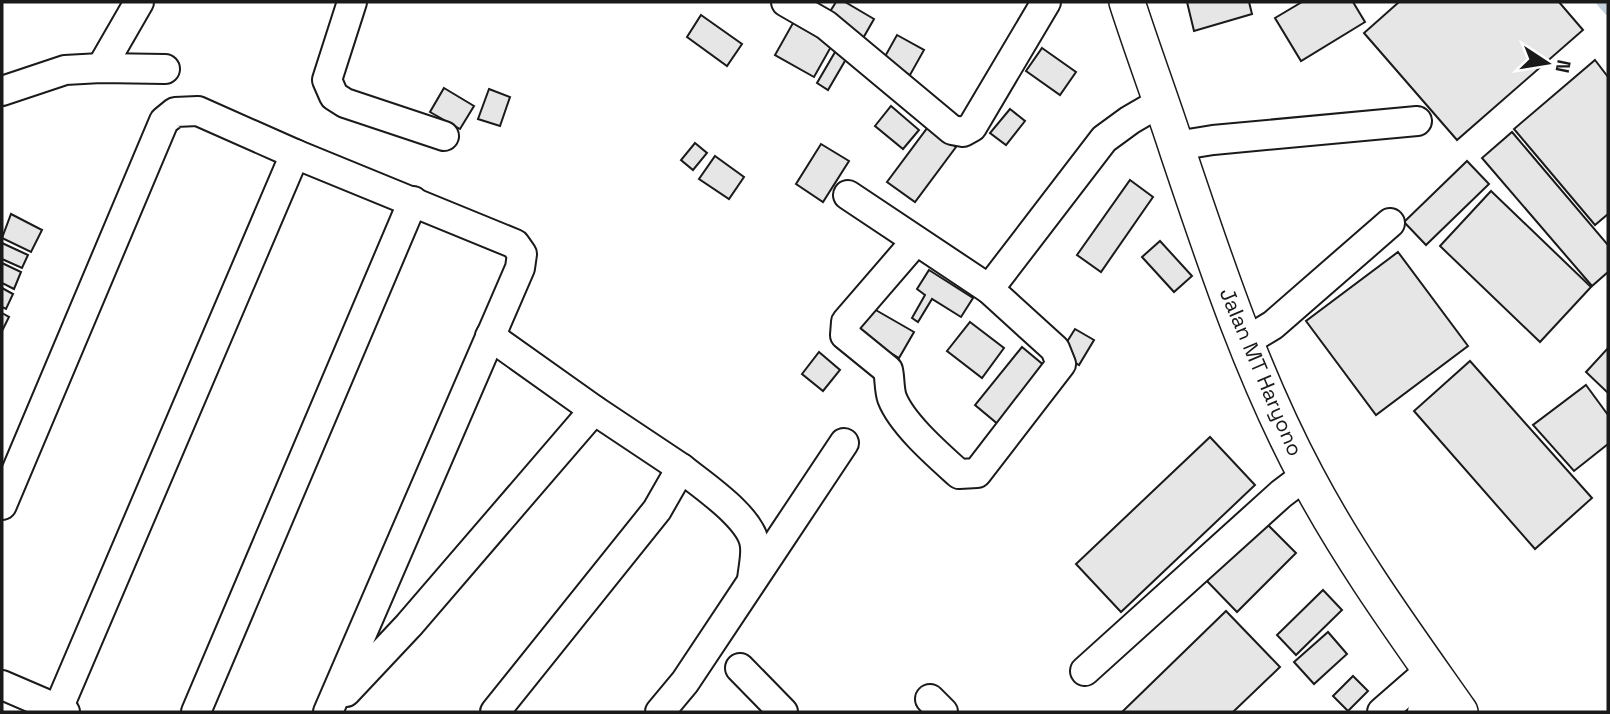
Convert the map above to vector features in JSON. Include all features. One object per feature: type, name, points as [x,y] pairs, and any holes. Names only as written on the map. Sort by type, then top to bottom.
[{"type":"main road","name":"Jalan MT Haryono","points":[[1127,2],[1245,342],[1306,475],[1439,697]]},
{"type":"street","points":[[101,68],[139,2]]},
{"type":"street","points":[[352,2],[327,80],[334,96],[345,103],[444,136]]},
{"type":"street","points":[[786,2],[826,25],[952,130],[962,132],[972,127],[1046,2]]},
{"type":"street","points":[[2,91],[65,70],[165,69]]},
{"type":"street","points":[[989,289],[1104,139],[1161,102]]},
{"type":"street","points":[[2,505],[164,121],[175,112],[198,111],[295,154],[515,244],[522,254],[520,268],[330,709]]},
{"type":"street","points":[[1176,146],[1213,140],[1417,121]]},
{"type":"street","points":[[2,685],[62,711],[295,154]]},
{"type":"street","points":[[848,195],[989,289],[1055,349],[1060,364],[976,473],[959,474],[919,437],[895,404],[890,391],[888,370],[845,335],[846,322],[915,242]]},
{"type":"street","points":[[196,712],[413,201]]},
{"type":"street","points":[[1245,342],[1273,325],[1390,223]]},
{"type":"street","points":[[490,336],[681,468],[741,518],[752,534],[755,546],[752,579]]},
{"type":"street","points":[[330,709],[409,625],[594,410]]},
{"type":"street","points":[[660,712],[685,682],[844,443]]},
{"type":"street","points":[[495,712],[657,510],[681,468]]},
{"type":"street","points":[[1086,671],[1281,494],[1306,475]]},
{"type":"street","points":[[740,668],[783,712]]},
{"type":"street","points":[[1382,712],[1439,697]]},
{"type":"building","points":[[836,2],[845,2],[874,19],[862,40],[826,18]]},
{"type":"building","points":[[1187,2],[1249,2],[1252,14],[1194,31]]},
{"type":"building","points":[[1302,2],[1353,2],[1365,22],[1301,61],[1275,18]]},
{"type":"building","points":[[1399,2],[1559,2],[1583,30],[1457,140],[1364,33]]},
{"type":"building","points":[[701,15],[742,44],[727,66],[687,37]]},
{"type":"building","points":[[793,23],[832,45],[814,77],[775,55]]},
{"type":"building","points":[[897,35],[924,50],[910,75],[883,60]]},
{"type":"building","points":[[838,47],[849,54],[828,90],[817,83]]},
{"type":"building","points":[[1042,48],[1076,72],[1060,95],[1026,71]]},
{"type":"building","points":[[1595,60],[1608,77],[1608,214],[1595,225],[1514,129]]},
{"type":"building","points":[[444,88],[474,106],[460,129],[430,112]]},
{"type":"building","points":[[489,89],[510,97],[500,126],[478,119]]},
{"type":"building","points":[[891,106],[919,130],[903,149],[875,126]]},
{"type":"building","points":[[1010,109],[1025,121],[1006,145],[990,133]]},
{"type":"building","points":[[928,127],[956,147],[915,202],[887,182]]},
{"type":"building","points":[[1512,132],[1608,245],[1608,272],[1592,286],[1482,158]]},
{"type":"building","points":[[695,143],[707,153],[693,170],[681,160]]},
{"type":"building","points":[[821,144],[849,161],[823,202],[796,184]]},
{"type":"building","points":[[715,156],[744,177],[729,199],[699,179]]},
{"type":"building","points":[[1467,161],[1489,184],[1426,245],[1404,222]]},
{"type":"building","points":[[1130,180],[1153,197],[1101,272],[1077,255]]},
{"type":"building","points":[[1491,191],[1591,287],[1540,342],[1440,246]]},
{"type":"building","points":[[11,214],[42,230],[31,252],[2,238]]},
{"type":"building","points":[[1160,241],[1192,276],[1174,292],[1142,257]]},
{"type":"building","points":[[2,243],[28,255],[22,268],[2,259]]},
{"type":"building","points":[[1398,252],[1468,346],[1376,415],[1306,321]]},
{"type":"building","points":[[2,263],[21,272],[14,289],[2,283]]},
{"type":"building","points":[[929,270],[973,298],[961,317],[932,299],[918,322],[912,318],[925,295],[917,289]]},
{"type":"building","points":[[2,288],[13,294],[6,309],[2,307]]},
{"type":"building","points":[[867,305],[914,332],[899,358],[852,330]]},
{"type":"building","points":[[2,313],[9,317],[2,331]]},
{"type":"building","points":[[970,322],[1004,348],[982,378],[947,351]]},
{"type":"building","points":[[1075,329],[1094,340],[1079,365],[1060,353]]},
{"type":"building","points":[[1022,347],[1046,367],[999,425],[975,405]]},
{"type":"building","points":[[1608,348],[1608,393],[1586,372]]},
{"type":"building","points":[[819,352],[840,370],[823,391],[802,374]]},
{"type":"building","points":[[1470,361],[1592,498],[1535,549],[1414,411]]},
{"type":"building","points":[[1586,385],[1608,415],[1608,444],[1574,471],[1533,425]]},
{"type":"building","points":[[1210,437],[1255,485],[1121,612],[1076,564]]},
{"type":"building","points":[[1262,519],[1296,553],[1237,612],[1203,577]]},
{"type":"building","points":[[1323,590],[1342,610],[1296,655],[1277,635]]},
{"type":"building","points":[[1226,611],[1280,667],[1233,712],[1122,712]]},
{"type":"building","points":[[1328,632],[1347,654],[1314,684],[1294,662]]},
{"type":"building","points":[[1353,676],[1368,691],[1348,711],[1333,696]]},
{"type":"waterway","points":[[1600,2],[1608,11]]}]
